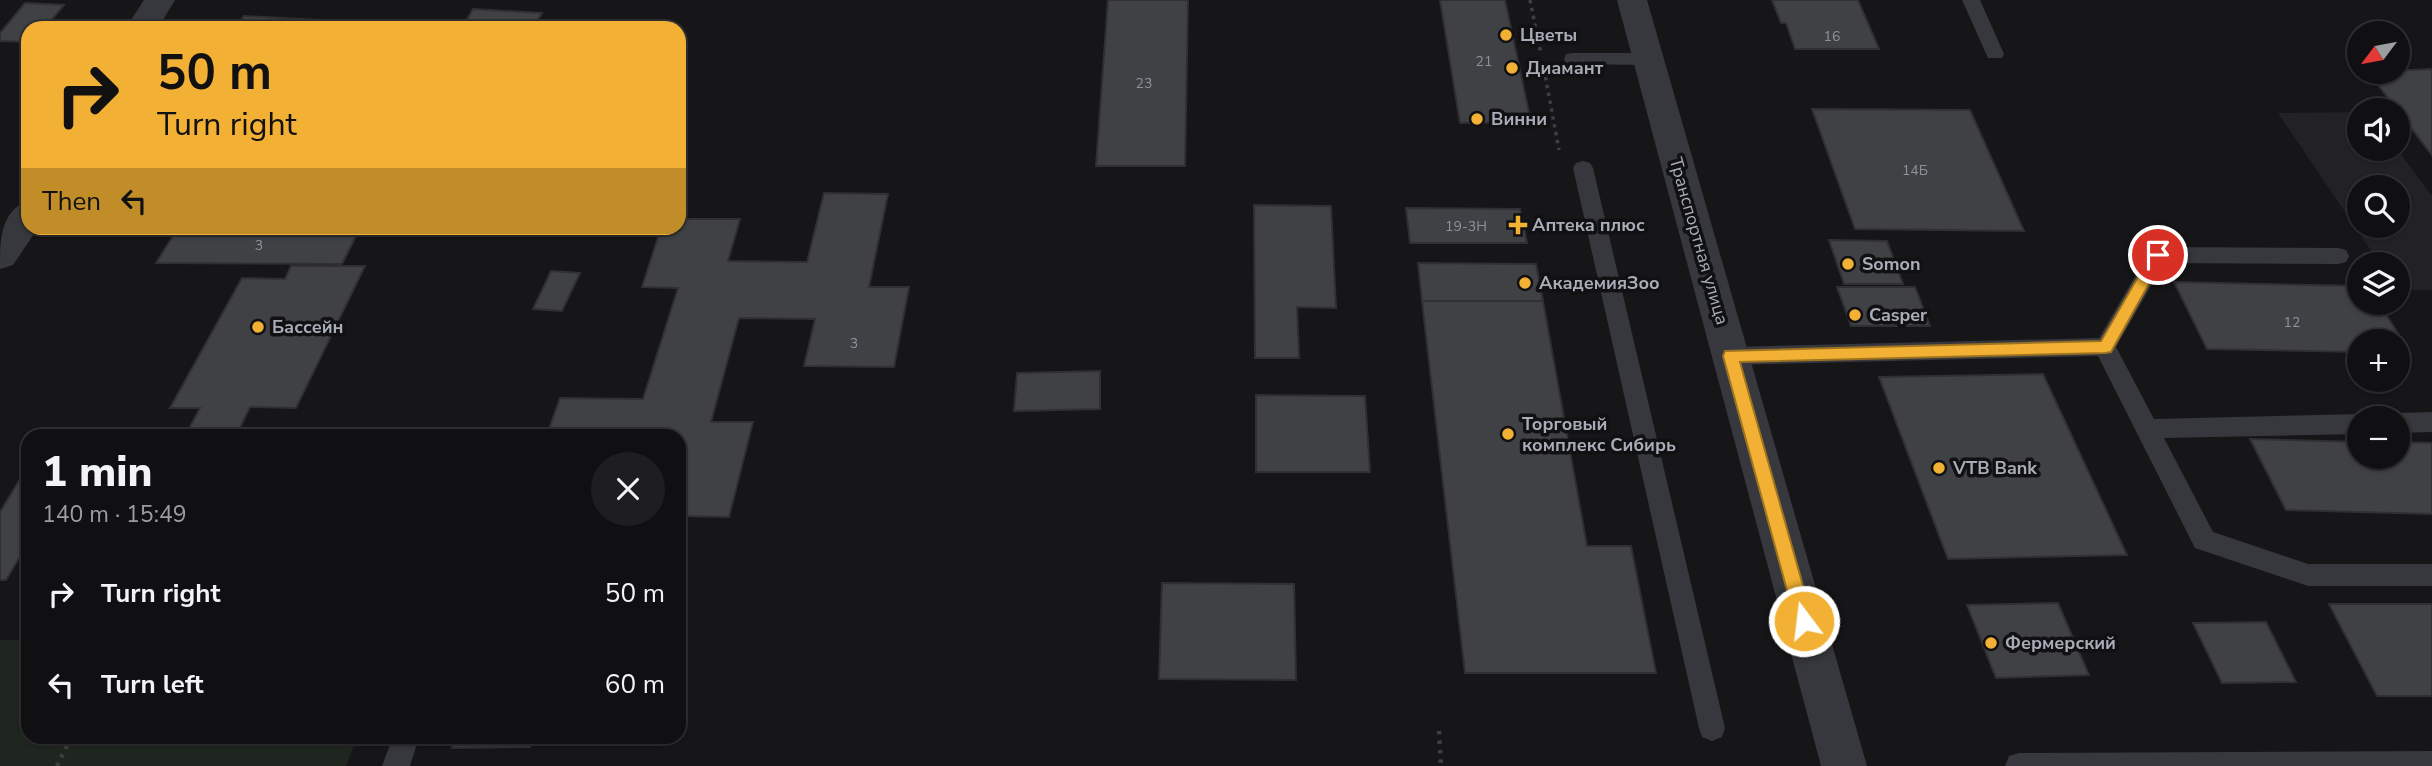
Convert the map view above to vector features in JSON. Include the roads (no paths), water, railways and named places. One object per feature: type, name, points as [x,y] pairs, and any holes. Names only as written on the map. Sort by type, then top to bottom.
[{"type":"street","points":[[146,21],[160,0]]},
{"type":"street","name":"Транспортная улица","points":[[1632,0],[1844,766]]},
{"type":"street","points":[[0,255],[21,224]]},
{"type":"lane","points":[[1971,0],[1996,54]]},
{"type":"lane","points":[[1573,59],[1648,59]]},
{"type":"lane","points":[[1583,168],[1712,728]]},
{"type":"lane","points":[[2105,347],[2158,255],[2338,256]]},
{"type":"lane","points":[[1731,356],[2105,347]]},
{"type":"lane","points":[[2105,347],[2204,540],[2308,575],[2432,575]]},
{"type":"lane","points":[[2410,423],[2432,422]]},
{"type":"lane","points":[[2147,429],[2347,424]]},
{"type":"lane","points":[[396,766],[404,744]]},
{"type":"lane","points":[[2019,766],[2432,764]]},
{"type":"place","name":"Цветы","points":[[1506,35]]},
{"type":"place","name":"Диамант","points":[[1512,68]]},
{"type":"place","name":"Винни","points":[[1477,119]]},
{"type":"place","name":"Аптека плюс","points":[[1518,225]]},
{"type":"place","name":"Somon","points":[[1848,264]]},
{"type":"place","name":"АкадемияЗоо","points":[[1525,283]]},
{"type":"place","name":"Casper","points":[[1855,315]]},
{"type":"place","name":"Бассейн","points":[[258,327]]},
{"type":"place","name":"Торговый комплекс Сибирь","points":[[1508,434]]},
{"type":"place","name":"VTB Bank","points":[[1939,468]]},
{"type":"place","name":"Фермерский","points":[[1991,643]]}]
